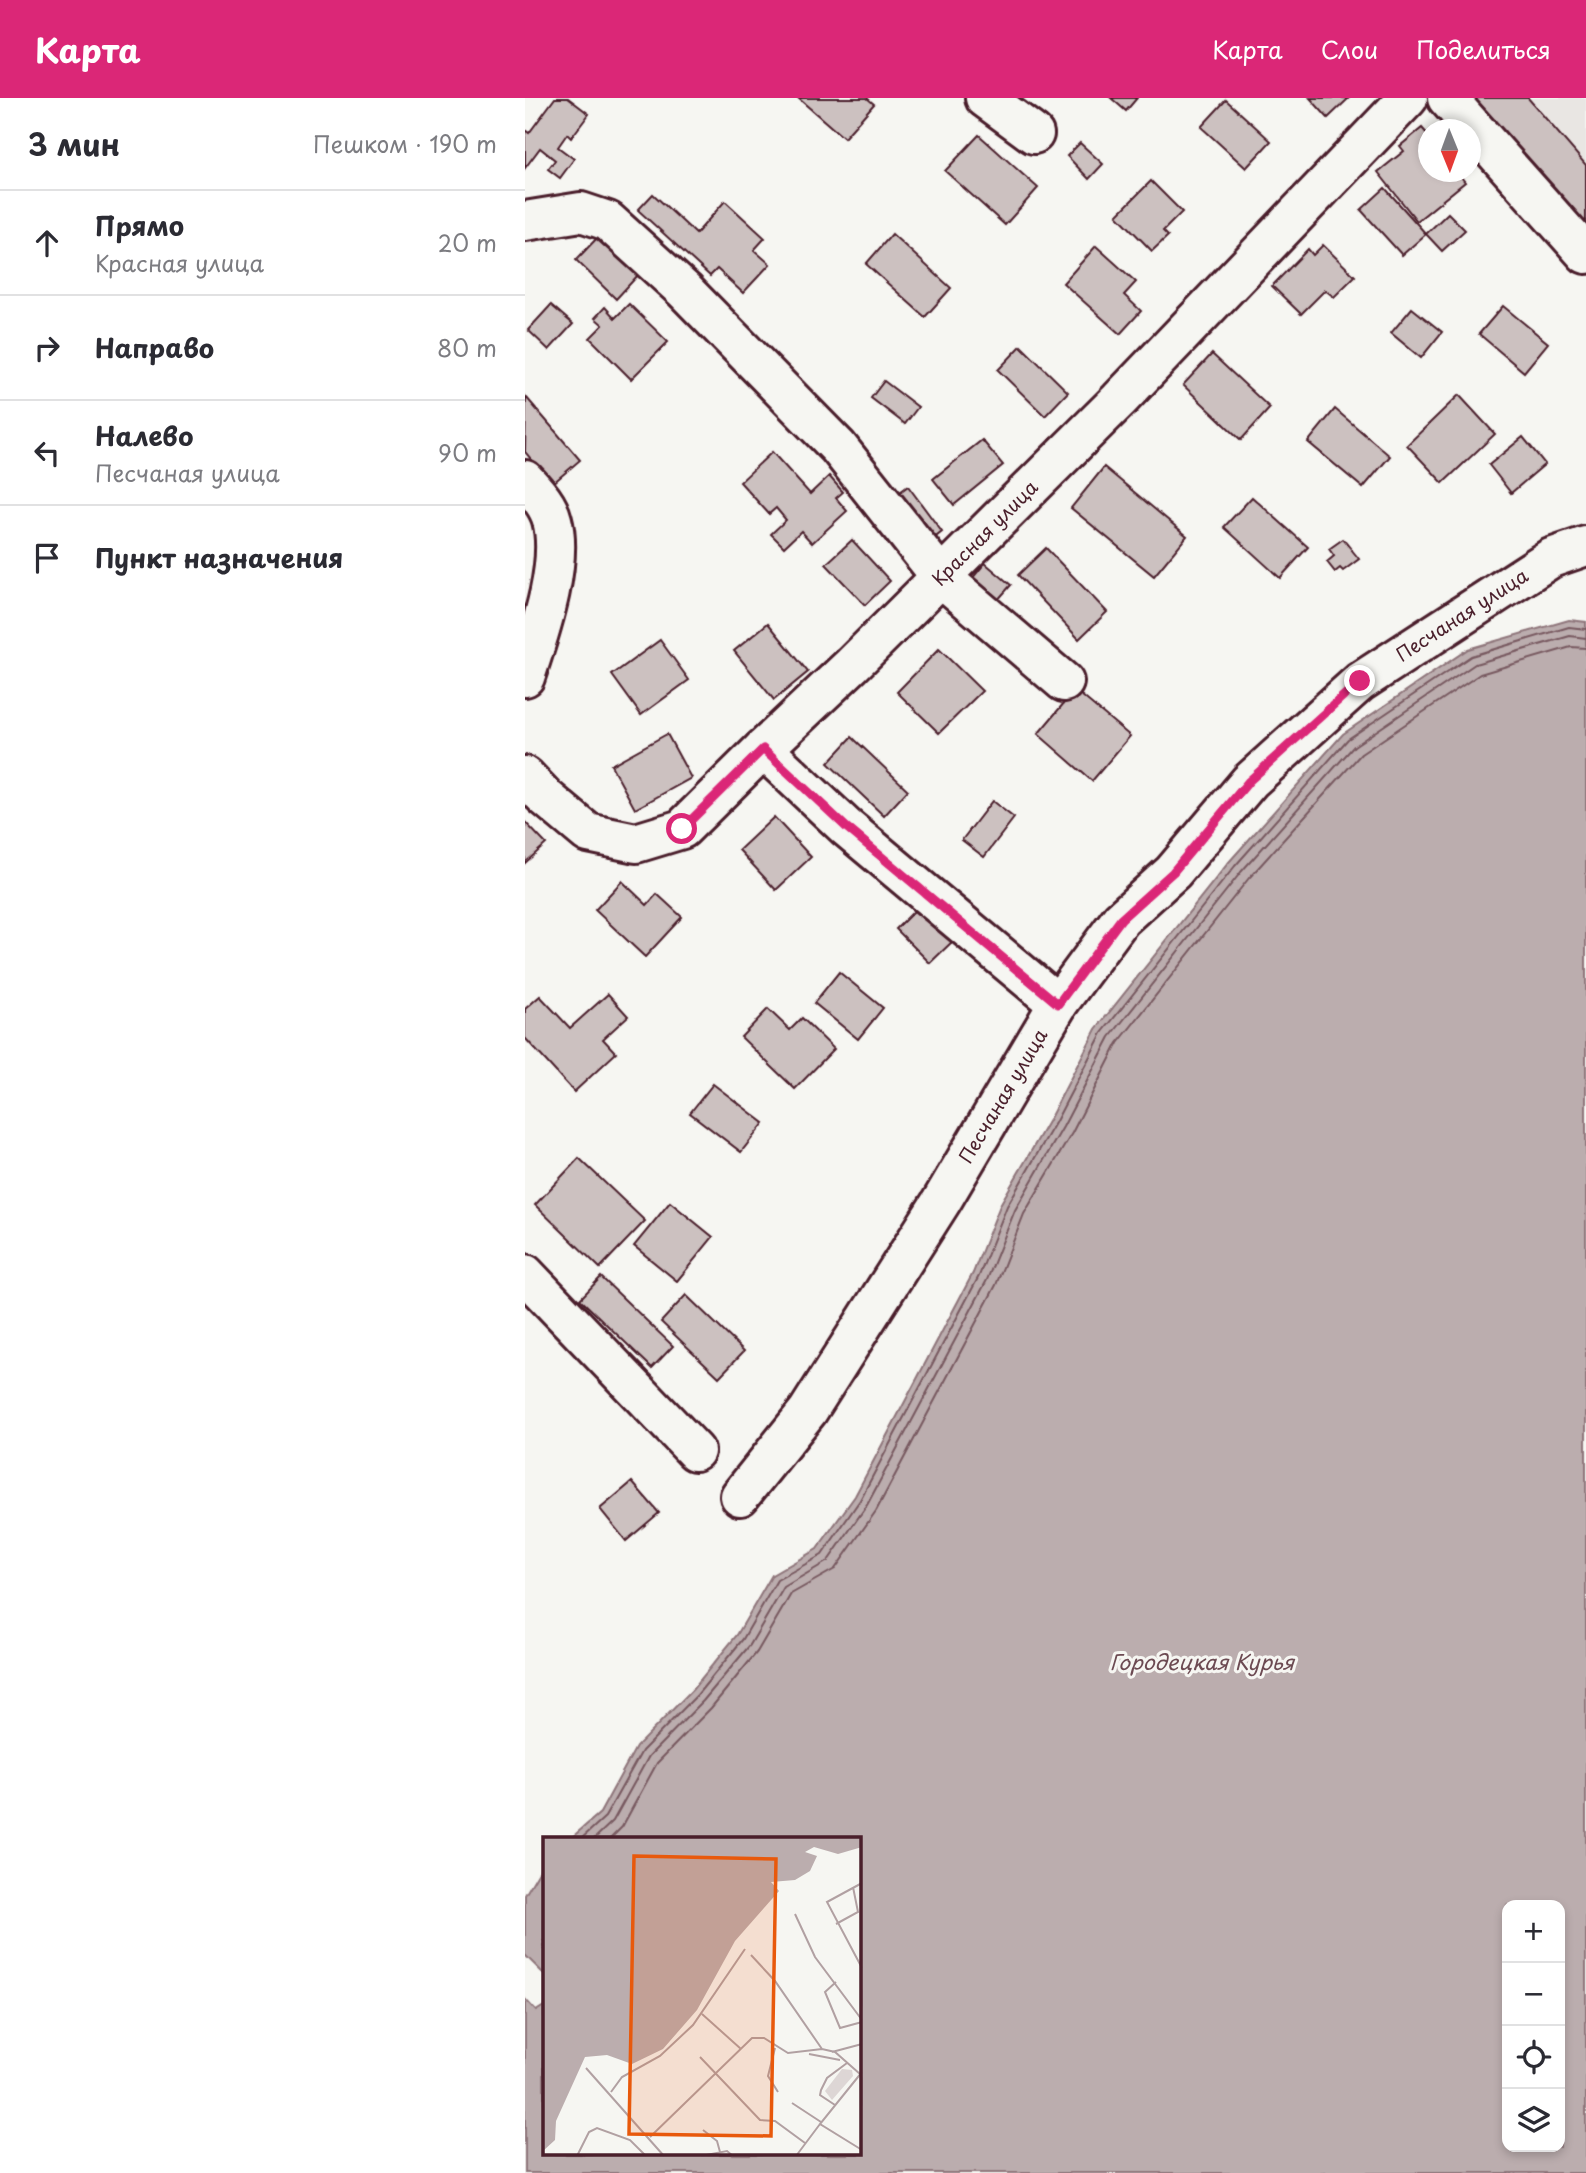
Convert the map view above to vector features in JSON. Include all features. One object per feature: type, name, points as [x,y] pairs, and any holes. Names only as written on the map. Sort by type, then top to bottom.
[{"type":"street","points":[[985,98],[1034,134]]},
{"type":"street","name":"Красная улица","points":[[525,776],[588,834],[636,843],[682,829],[1119,400],[1409,98]]},
{"type":"street","points":[[1447,98],[1586,254]]},
{"type":"street","points":[[525,221],[581,212],[608,221],[684,290],[838,447],[941,577],[1064,682]]},
{"type":"street","points":[[525,480],[541,497],[552,518],[556,550],[543,620],[525,677]]},
{"type":"street","name":"Песчаная улица","points":[[740,1496],[815,1400],[941,1202],[1058,1004],[1121,919],[1173,872],[1249,781],[1360,681],[1551,558],[1586,546]]},
{"type":"street","points":[[763,749],[846,827],[1058,1004]]},
{"type":"street","points":[[525,1274],[695,1451]]},
{"type":"shaded area","points":[[1528,98],[1586,98],[1586,165]]},
{"type":"water","name":"Городецкая Курья","points":[[1569,620],[1586,622],[1586,2173],[525,2173],[525,1999],[536,2011],[543,2007],[543,2156],[861,2156],[861,1837],[572,1837],[600,1813],[636,1747],[692,1690],[737,1635],[772,1575],[817,1549],[855,1496],[973,1273],[1001,1203],[1049,1120],[1096,1029],[1229,862],[1343,734],[1468,649]]},
{"type":"water","points":[[543,1865],[543,1973],[525,1955],[525,1895]]},
{"type":"building","points":[[555,98],[568,98],[589,114],[571,138],[567,134],[558,147],[574,159],[560,178],[548,169],[555,160],[540,148],[525,168],[525,130],[529,133]]},
{"type":"building","points":[[798,98],[867,98],[874,104],[844,138]]},
{"type":"building","points":[[1111,98],[1137,98],[1126,111]]},
{"type":"building","points":[[1310,98],[1349,98],[1328,118]]},
{"type":"building","points":[[1473,98],[1528,98],[1586,165],[1586,228]]},
{"type":"building","points":[[1226,100],[1271,141],[1246,168],[1201,127]]},
{"type":"building","points":[[1418,131],[1418,182],[1465,182],[1417,221],[1378,172],[1404,151],[1400,146]]},
{"type":"building","points":[[979,135],[1038,188],[1005,225],[945,171]]},
{"type":"building","points":[[1080,143],[1103,164],[1089,179],[1067,156]]},
{"type":"building","points":[[1151,181],[1182,212],[1163,231],[1168,236],[1152,251],[1117,215]]},
{"type":"building","points":[[1385,188],[1426,234],[1402,255],[1361,210]]},
{"type":"building","points":[[653,194],[696,234],[725,201],[765,238],[754,250],[770,264],[743,293],[717,269],[710,276],[638,210]]},
{"type":"building","points":[[1448,213],[1465,230],[1442,251],[1426,234]]},
{"type":"building","points":[[892,234],[951,288],[925,317],[866,264]]},
{"type":"building","points":[[600,235],[640,273],[616,299],[576,260]]},
{"type":"building","points":[[1323,245],[1355,276],[1334,297],[1325,290],[1301,314],[1272,286],[1308,249],[1313,255]]},
{"type":"building","points":[[1096,246],[1136,282],[1124,295],[1141,311],[1120,334],[1063,283]]},
{"type":"building","points":[[629,304],[668,342],[631,379],[590,338],[603,325],[595,318],[605,307],[615,318]]},
{"type":"building","points":[[551,305],[573,324],[549,350],[528,330]]},
{"type":"building","points":[[1503,306],[1548,343],[1524,372],[1479,334]]},
{"type":"building","points":[[1412,308],[1442,332],[1421,358],[1391,333]]},
{"type":"building","points":[[1021,346],[1068,392],[1045,416],[998,370]]},
{"type":"building","points":[[1212,354],[1270,408],[1241,440],[1183,385]]},
{"type":"building","points":[[884,381],[918,407],[905,424],[871,398]]},
{"type":"building","points":[[1459,395],[1495,434],[1443,483],[1407,445]]},
{"type":"building","points":[[526,397],[580,460],[552,484],[525,452]]},
{"type":"building","points":[[1335,409],[1390,456],[1363,488],[1308,442]]},
{"type":"building","points":[[1523,437],[1545,464],[1511,493],[1489,465]]},
{"type":"building","points":[[982,440],[1003,465],[954,505],[933,479]]},
{"type":"building","points":[[772,452],[810,494],[829,476],[843,492],[836,498],[847,511],[812,543],[801,531],[784,547],[771,534],[786,520],[776,508],[769,514],[740,482]]},
{"type":"building","points":[[1104,467],[1187,536],[1154,576],[1071,508]]},
{"type":"building","points":[[908,486],[942,532],[927,544],[892,498]]},
{"type":"building","points":[[1252,497],[1308,547],[1280,578],[1224,527]]},
{"type":"building","points":[[1343,539],[1359,559],[1343,571],[1340,568],[1335,572],[1327,562],[1334,556],[1329,549]]},
{"type":"building","points":[[852,540],[890,581],[865,605],[826,564]]},
{"type":"building","points":[[1046,548],[1107,612],[1079,639],[1018,575]]},
{"type":"building","points":[[985,563],[1011,585],[996,602],[971,580]]},
{"type":"building","points":[[768,623],[808,672],[774,700],[734,651]]},
{"type":"building","points":[[660,640],[689,680],[641,715],[612,675]]},
{"type":"building","points":[[939,649],[982,691],[939,733],[897,692]]},
{"type":"building","points":[[1075,690],[1130,736],[1092,781],[1038,734]]},
{"type":"building","points":[[667,734],[691,778],[635,809],[611,765]]},
{"type":"building","points":[[852,737],[908,790],[884,816],[828,763]]},
{"type":"building","points":[[992,801],[1014,818],[984,857],[962,840]]},
{"type":"building","points":[[774,817],[811,857],[776,890],[739,850]]},
{"type":"building","points":[[525,822],[546,844],[525,863]]},
{"type":"building","points":[[622,881],[647,905],[657,894],[682,917],[645,957],[595,910]]},
{"type":"building","points":[[920,905],[954,940],[930,963],[896,929]]},
{"type":"building","points":[[839,972],[883,1008],[858,1039],[814,1003]]},
{"type":"building","points":[[608,994],[628,1016],[603,1039],[616,1053],[574,1092],[525,1038],[525,1009],[540,996],[570,1028]]},
{"type":"building","points":[[768,1009],[790,1030],[802,1018],[834,1049],[795,1089],[741,1037]]},
{"type":"building","points":[[713,1084],[764,1123],[741,1152],[690,1113]]},
{"type":"building","points":[[579,1158],[645,1221],[600,1268],[535,1205]]},
{"type":"building","points":[[670,1202],[713,1237],[677,1281],[634,1246]]},
{"type":"building","points":[[601,1277],[673,1346],[652,1368],[580,1299]]},
{"type":"building","points":[[686,1295],[744,1351],[719,1377],[661,1322]]},
{"type":"building","points":[[632,1482],[659,1513],[626,1541],[600,1509]]},
{"type":"route","points":[[682,829],[763,749],[846,827],[1058,1004],[1121,919],[1173,872],[1249,781],[1360,681]]}]
